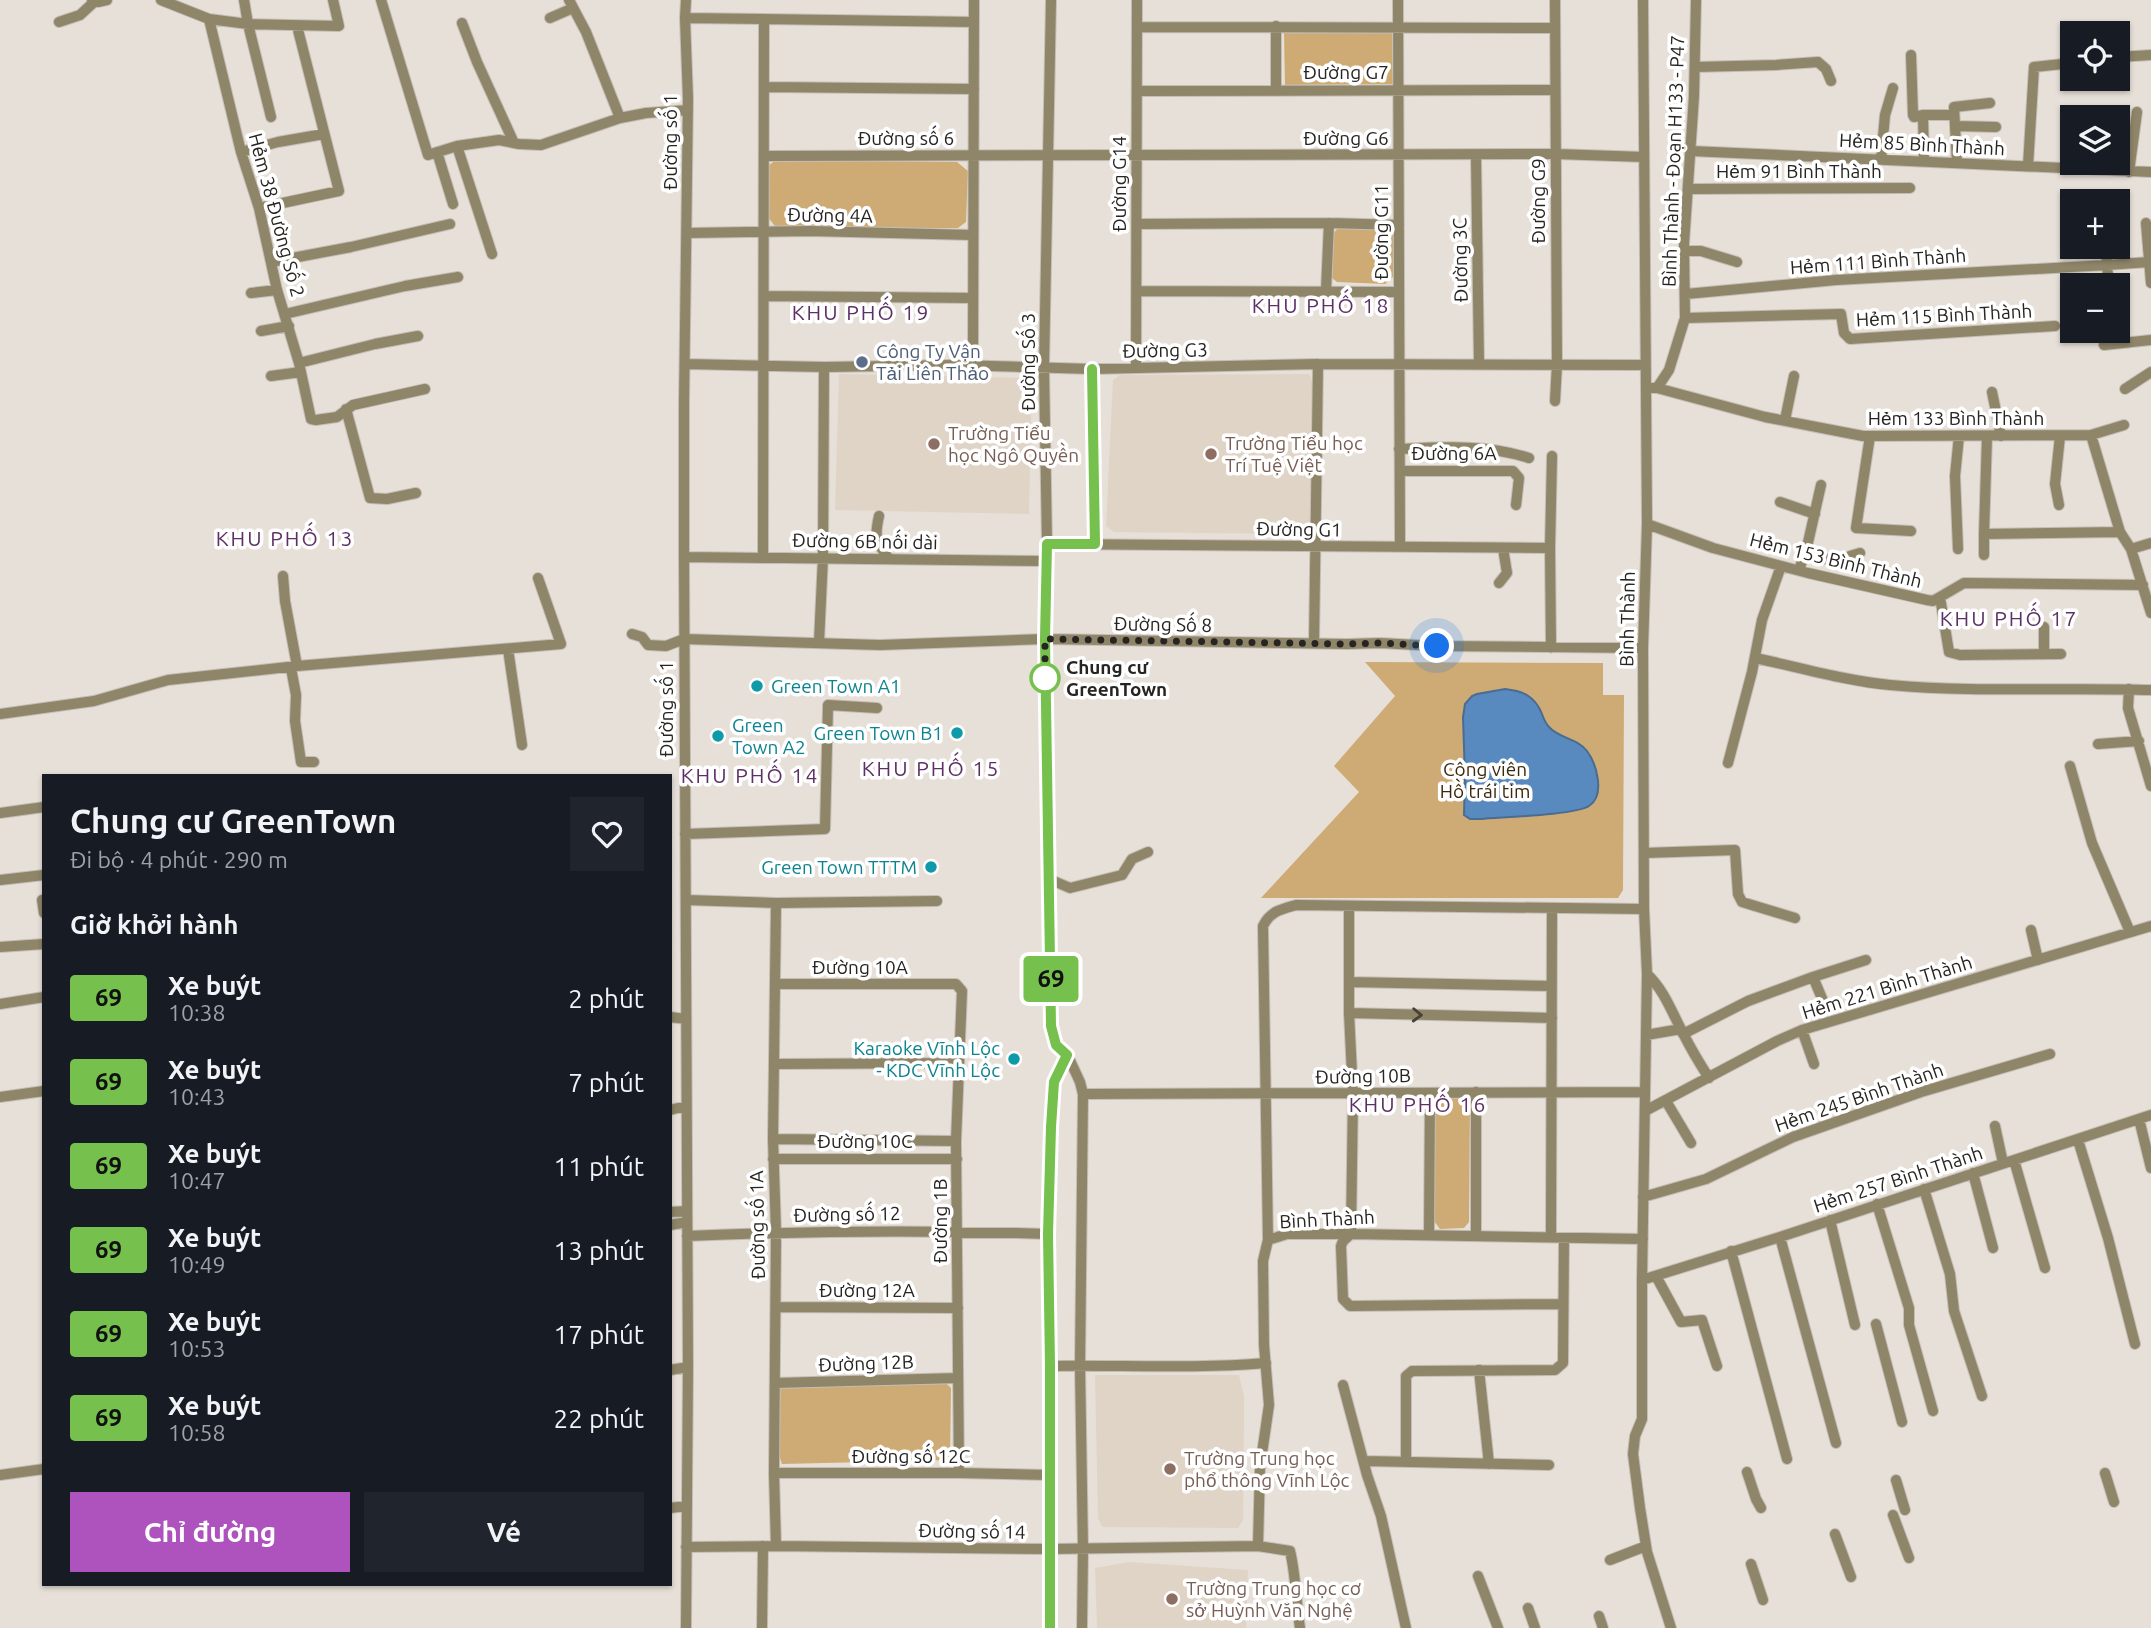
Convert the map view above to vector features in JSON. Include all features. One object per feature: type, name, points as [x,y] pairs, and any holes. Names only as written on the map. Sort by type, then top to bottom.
[{"type":"street","points":[[59,22],[80,15],[93,1],[107,0]]},
{"type":"street","points":[[163,0],[209,19],[248,24],[339,26],[333,0]]},
{"type":"street","points":[[244,0],[271,117]]},
{"type":"street","points":[[382,0],[428,155],[457,146],[499,139],[541,145],[620,118],[688,110]]},
{"type":"street","name":"Đường số 1","points":[[686,0],[688,110],[684,639],[687,1628]]},
{"type":"street","points":[[973,365],[974,0]]},
{"type":"street","name":"Đường Số 3","points":[[1051,0],[1044,368],[1048,880],[1051,1026],[1056,1045],[1067,1055]]},
{"type":"street","name":"Đường G14","points":[[1136,367],[1137,0]]},
{"type":"street","name":"Đường G11","points":[[1398,0],[1399,547]]},
{"type":"street","name":"Đường G9","points":[[1555,0],[1555,401]]},
{"type":"street","name":"Bình Thành","points":[[1643,0],[1647,524],[1643,649],[1644,909],[1647,974],[1642,1419],[1635,1436],[1633,1454],[1646,1546],[1671,1628]]},
{"type":"street","name":"Bình Thành - Đoạn H133 - P47","points":[[1657,388],[1669,370],[1685,318],[1684,251],[1691,151],[1696,0]]},
{"type":"street","points":[[550,18],[571,4],[586,32],[620,118]]},
{"type":"street","points":[[685,18],[974,22]]},
{"type":"street","name":"Hẻm 38 Đường Số 2","points":[[209,19],[311,419],[337,417],[346,409]]},
{"type":"street","points":[[762,558],[764,20]]},
{"type":"street","points":[[462,23],[514,143]]},
{"type":"street","points":[[259,208],[338,191],[297,26]]},
{"type":"street","points":[[1276,26],[1276,90]]},
{"type":"street","points":[[1137,27],[1555,28]]},
{"type":"street","points":[[1911,55],[1914,117],[1996,127]]},
{"type":"street","points":[[2130,56],[2151,55]]},
{"type":"street","points":[[1695,67],[1818,62],[1826,69],[1831,81]]},
{"type":"street","points":[[2028,166],[2034,67],[2060,64]]},
{"type":"street","points":[[765,87],[974,89]]},
{"type":"street","points":[[1881,159],[1885,115],[1893,88]]},
{"type":"street","name":"Đường G7","points":[[1137,92],[1555,90]]},
{"type":"street","points":[[1957,163],[1954,107],[1990,103]]},
{"type":"street","points":[[2130,164],[2137,112]]},
{"type":"street","points":[[1923,116],[1924,161]]},
{"type":"street","points":[[241,152],[324,134]]},
{"type":"street","points":[[457,146],[492,254]]},
{"type":"street","name":"Hẻm 85 Bình Thành","points":[[1691,151],[2060,168]]},
{"type":"street","points":[[437,152],[453,204]]},
{"type":"street","name":"Đường G6","points":[[1047,156],[1556,154],[1644,157]]},
{"type":"street","name":"Đường 3C","points":[[1476,155],[1479,364]]},
{"type":"street","name":"Đường số 6","points":[[765,156],[1047,156]]},
{"type":"street","name":"Hẻm 85 Bình Thành","points":[[2130,172],[2151,173]]},
{"type":"street","name":"Hẻm 91 Bình Thành","points":[[1689,189],[1910,188]]},
{"type":"street","points":[[1326,291],[1329,223]]},
{"type":"street","points":[[2146,223],[2151,283]]},
{"type":"street","points":[[271,262],[450,224]]},
{"type":"street","points":[[1137,224],[1399,225]]},
{"type":"street","name":"Đường 4A","points":[[687,233],[973,235]]},
{"type":"street","points":[[1684,251],[1701,251],[1737,262]]},
{"type":"street","points":[[2107,259],[2108,273]]},
{"type":"street","points":[[2107,265],[2149,262]]},
{"type":"street","name":"Hẻm 111 Bình Thành","points":[[1686,294],[1836,280],[2107,265]]},
{"type":"street","points":[[285,314],[405,286],[458,277]]},
{"type":"street","points":[[251,293],[277,290]]},
{"type":"street","points":[[1136,291],[1399,292]]},
{"type":"street","points":[[764,296],[973,298]]},
{"type":"street","name":"Hẻm 115 Bình Thành","points":[[1685,318],[1841,314],[1844,333],[1850,340],[2055,326]]},
{"type":"street","points":[[261,331],[289,326]]},
{"type":"street","points":[[271,376],[375,344],[418,336]]},
{"type":"street","points":[[2104,345],[2151,340]]},
{"type":"street","name":"Đường G3","points":[[686,364],[824,367],[973,365],[1092,369],[1318,364],[1644,365]]},
{"type":"street","points":[[1314,643],[1318,364]]},
{"type":"street","points":[[819,642],[823,558],[824,367]]},
{"type":"street","points":[[1092,369],[1095,544]]},
{"type":"street","points":[[2125,389],[2151,372]]},
{"type":"street","points":[[1785,421],[1794,376]]},
{"type":"street","points":[[1645,388],[1657,388]]},
{"type":"street","name":"Hẻm 133 Bình Thành","points":[[1657,388],[1765,417],[1870,436],[2091,435],[2124,425]]},
{"type":"street","points":[[416,493],[387,499],[370,498],[346,409],[353,405],[425,390]]},
{"type":"street","points":[[1992,392],[2001,436]]},
{"type":"street","points":[[2091,435],[2120,532],[2131,549],[2151,613]]},
{"type":"street","points":[[1870,436],[1856,527],[1911,531]]},
{"type":"street","points":[[1958,549],[1955,475],[1959,436]]},
{"type":"street","points":[[1984,555],[1987,436]]},
{"type":"street","points":[[2059,505],[2055,484],[2060,436]]},
{"type":"street","points":[[1399,449],[1486,449],[1509,451],[1529,458]]},
{"type":"street","points":[[1551,648],[1552,456]]},
{"type":"street","name":"Đường 6A","points":[[1400,471],[1513,471],[1519,478],[1517,505]]},
{"type":"street","points":[[1799,570],[1821,485]]},
{"type":"street","points":[[1780,502],[1815,514]]},
{"type":"street","points":[[879,516],[876,527],[877,543],[889,559]]},
{"type":"street","name":"Hẻm 153 Bình Thành","points":[[1647,524],[1713,548],[1933,601],[1964,583],[2143,585]]},
{"type":"street","points":[[1984,534],[2120,532]]},
{"type":"street","points":[[2131,549],[2151,543]]},
{"type":"street","name":"Đường G1","points":[[1047,544],[1550,548]]},
{"type":"street","points":[[1499,583],[1507,573],[1503,548]]},
{"type":"street","points":[[1804,556],[1846,562],[1850,556],[1860,552]]},
{"type":"street","name":"Đường 6B nối dài","points":[[684,556],[1046,561]]},
{"type":"street","points":[[1728,763],[1762,620],[1781,566]]},
{"type":"street","points":[[283,576],[294,667],[295,721],[301,762],[314,761]]},
{"type":"street","points":[[0,714],[94,701],[168,680],[561,645],[538,578]]},
{"type":"street","points":[[1940,597],[1949,652],[1960,655],[2061,654]]},
{"type":"street","points":[[2044,627],[2044,654]]},
{"type":"street","name":"Đường Số 8","points":[[632,634],[649,645],[666,646],[684,639],[880,645],[1045,639],[1643,649]]},
{"type":"street","points":[[508,649],[522,745]]},
{"type":"street","points":[[1755,658],[1888,685],[1977,690],[2151,690]]},
{"type":"street","points":[[2129,689],[2129,708],[2151,786]]},
{"type":"street","points":[[685,834],[825,829],[828,705],[877,708]]},
{"type":"street","points":[[2098,744],[2139,741]]},
{"type":"street","points":[[2070,766],[2090,838],[2130,932]]},
{"type":"street","points":[[0,813],[42,807]]},
{"type":"street","points":[[1644,853],[1735,850],[1738,894],[1742,902],[1795,918]]},
{"type":"street","points":[[1048,880],[1070,888],[1122,875],[1132,859],[1148,852]]},
{"type":"street","points":[[0,880],[42,875]]},
{"type":"street","points":[[686,900],[775,903],[937,901]]},
{"type":"street","name":"Đường số 1A","points":[[775,903],[773,1159],[776,1232],[776,1546]]},
{"type":"street","points":[[1268,1240],[1263,926],[1267,917],[1279,909],[1296,905],[1644,909]]},
{"type":"street","points":[[1349,906],[1349,1013],[1353,1094],[1351,1234],[1341,1246],[1343,1299],[1350,1306],[1562,1304]]},
{"type":"street","points":[[1551,1237],[1552,908]]},
{"type":"street","name":"Hẻm 221 Bình Thành","points":[[1645,1111],[1802,1030],[2151,926]]},
{"type":"street","points":[[2031,930],[2038,960]]},
{"type":"street","points":[[0,947],[42,944]]},
{"type":"street","points":[[1646,1035],[1682,1031],[1748,1001],[1866,960]]},
{"type":"street","points":[[1647,974],[1665,996],[1709,1078]]},
{"type":"street","points":[[1813,977],[1826,1008]]},
{"type":"street","points":[[1349,982],[1551,986]]},
{"type":"street","name":"Đường 10A","points":[[776,984],[944,985]]},
{"type":"street","name":"Đường 1B","points":[[944,985],[956,984],[962,990],[956,1141],[959,1473]]},
{"type":"street","points":[[0,1004],[42,997]]},
{"type":"street","points":[[1349,1013],[1552,1018]]},
{"type":"street","points":[[672,1017],[686,1019]]},
{"type":"street","points":[[1802,1030],[1814,1064]]},
{"type":"street","name":"Hẻm 245 Bình Thành","points":[[1643,1197],[1706,1179],[1793,1137],[1921,1092],[2050,1054]]},
{"type":"street","points":[[1067,1055],[1083,1094],[1080,1366],[1082,1628]]},
{"type":"street","points":[[1050,1628],[1048,1234],[1051,1127],[1054,1082],[1067,1055]]},
{"type":"street","points":[[775,1064],[958,1063]]},
{"type":"street","points":[[0,1097],[42,1091]]},
{"type":"street","name":"Đường 10B","points":[[1083,1094],[1645,1092]]},
{"type":"street","points":[[1429,1234],[1430,1093]]},
{"type":"street","points":[[1476,1093],[1476,1235]]},
{"type":"street","points":[[1666,1101],[1691,1143]]},
{"type":"street","points":[[672,1110],[686,1106]]},
{"type":"street","name":"Hẻm 257 Bình Thành","points":[[1642,1280],[2151,1115]]},
{"type":"street","points":[[2139,1119],[2151,1168]]},
{"type":"street","points":[[1995,1126],[2045,1268]]},
{"type":"street","points":[[773,1139],[956,1141]]},
{"type":"street","points":[[2078,1140],[2108,1238],[2135,1345]]},
{"type":"street","name":"Đường 10C","points":[[773,1159],[957,1159]]},
{"type":"street","points":[[1973,1173],[1993,1248]]},
{"type":"street","points":[[1924,1189],[1950,1274],[1954,1311],[1982,1396]]},
{"type":"street","points":[[1877,1204],[1909,1308],[1909,1325],[1933,1411]]},
{"type":"street","points":[[672,1213],[687,1217]]},
{"type":"street","points":[[672,1224],[687,1217]]},
{"type":"street","points":[[1830,1220],[1855,1325]]},
{"type":"street","name":"Đường số 12","points":[[687,1236],[776,1232],[957,1231],[1048,1234]]},
{"type":"street","name":"Bình Thành","points":[[1258,1546],[1260,1467],[1269,1405],[1264,1345],[1263,1261],[1268,1240],[1287,1234],[1643,1239]]},
{"type":"street","points":[[1780,1237],[1836,1443]]},
{"type":"street","points":[[1406,1462],[1406,1376],[1412,1371],[1560,1368],[1563,1363],[1564,1238]]},
{"type":"street","points":[[1731,1251],[1787,1459]]},
{"type":"street","points":[[1656,1276],[1681,1322],[1702,1320],[1717,1366]]},
{"type":"street","name":"Đường 12A","points":[[776,1307],[958,1308]]},
{"type":"street","points":[[1875,1324],[1902,1422]]},
{"type":"street","points":[[1050,1366],[1228,1366],[1266,1363]]},
{"type":"street","points":[[672,1370],[688,1367]]},
{"type":"street","points":[[1479,1370],[1489,1464]]},
{"type":"street","name":"Đường 12B","points":[[775,1383],[958,1377]]},
{"type":"street","points":[[1343,1385],[1383,1524],[1406,1628]]},
{"type":"street","points":[[1365,1461],[1549,1465]]},
{"type":"street","points":[[0,1475],[42,1469]]},
{"type":"street","points":[[1747,1472],[1761,1508]]},
{"type":"street","name":"Đường số 12C","points":[[774,1473],[1049,1475]]},
{"type":"street","points":[[2105,1473],[2114,1502]]},
{"type":"street","points":[[1896,1480],[1905,1510]]},
{"type":"street","points":[[672,1508],[687,1506]]},
{"type":"street","points":[[1893,1515],[1909,1558]]},
{"type":"street","points":[[1835,1534],[1851,1577]]},
{"type":"street","points":[[762,1628],[763,1546]]},
{"type":"street","name":"Đường số 14","points":[[686,1547],[1083,1549],[1258,1546],[1290,1550],[1300,1628]]},
{"type":"street","points":[[1610,1560],[1646,1546]]},
{"type":"street","points":[[1751,1564],[1763,1600]]},
{"type":"street","points":[[1478,1576],[1498,1628]]},
{"type":"street","points":[[1528,1608],[1535,1628]]},
{"type":"street","points":[[1599,1616],[1603,1628]]},
{"type":"shaded area","name":"Trường Tiểu học Ngô Quyền","points":[[839,374],[1032,378],[1029,514],[835,510]]},
{"type":"shaded area","name":"Trường Tiểu học Trí Tuệ Việt","points":[[1309,374],[1312,381],[1311,531],[1303,534],[1114,532],[1106,526],[1113,380],[1120,375]]},
{"type":"shaded area","name":"Trường Trung học phổ thông Vĩnh Lộc","points":[[1095,1375],[1239,1375],[1244,1396],[1244,1419],[1243,1520],[1238,1528],[1102,1527],[1098,1518]]},
{"type":"shaded area","name":"Trường Trung học cơ sở Huỳnh Văn Nghệ","points":[[1129,1562],[1248,1570],[1246,1628],[1097,1628],[1095,1568]]},
{"type":"green space","points":[[1284,33],[1392,33],[1393,84],[1285,85]]},
{"type":"green space","points":[[776,160],[957,162],[968,171],[966,222],[958,228],[780,228],[768,217],[769,165]]},
{"type":"green space","points":[[1344,227],[1386,229],[1393,235],[1393,277],[1385,284],[1337,282],[1332,278],[1334,233]]},
{"type":"green space","name":"Công viên Hồ trái tim","points":[[1365,662],[1603,663],[1603,695],[1624,695],[1623,890],[1618,898],[1261,898],[1359,792],[1334,766],[1395,696]]},
{"type":"green space","points":[[1466,1097],[1470,1103],[1469,1222],[1464,1228],[1440,1229],[1434,1221],[1435,1103],[1438,1098]]},
{"type":"green space","points":[[946,1383],[951,1388],[950,1460],[782,1464],[779,1389],[787,1386]]},
{"type":"water","points":[[1505,689],[1523,693],[1532,699],[1550,728],[1579,743],[1587,751],[1594,763],[1598,779],[1597,794],[1589,806],[1569,812],[1481,819],[1470,819],[1464,815],[1465,704],[1477,694]]},
{"type":"bus line","name":"69","points":[[1050,1628],[1048,1234],[1051,1127],[1054,1082],[1067,1055],[1056,1045],[1051,1026],[1045,639],[1047,544],[1095,544],[1092,369]]},
{"type":"place","name":"Công Ty Vận Tải Liên Thảo","points":[[862,362]]},
{"type":"place","name":"Trường Tiểu học Ngô Quyền","points":[[934,444]]},
{"type":"place","name":"Trường Tiểu học Trí Tuệ Việt","points":[[1211,454]]},
{"type":"place","name":"Chung cư GreenTown","points":[[1045,678]]},
{"type":"place","name":"Green Town A1","points":[[757,686]]},
{"type":"place","name":"Green Town B1","points":[[957,733]]},
{"type":"place","name":"Green Town A2","points":[[718,736]]},
{"type":"place","name":"Green Town TTTM","points":[[931,867]]},
{"type":"place","name":"Karaoke Vĩnh Lộc - KDC Vĩnh Lộc","points":[[1014,1059]]},
{"type":"place","name":"Trường Trung học phổ thông Vĩnh Lộc","points":[[1170,1469]]},
{"type":"place","name":"Trường Trung học cơ sở Huỳnh Văn Nghệ","points":[[1172,1599]]},
{"type":"district","name":"KHU PHỐ 18","points":[[1321,305]]},
{"type":"district","name":"KHU PHỐ 19","points":[[861,312]]},
{"type":"district","name":"KHU PHỐ 13","points":[[285,538]]},
{"type":"district","name":"KHU PHỐ 17","points":[[2009,618]]},
{"type":"district","name":"KHU PHỐ 15","points":[[931,768]]},
{"type":"district","name":"KHU PHỐ 14","points":[[750,775]]},
{"type":"district","name":"KHU PHỐ 16","points":[[1418,1104]]},
{"type":"route","points":[[1045,678],[1045,681],[1045,639],[1437,646]]}]
